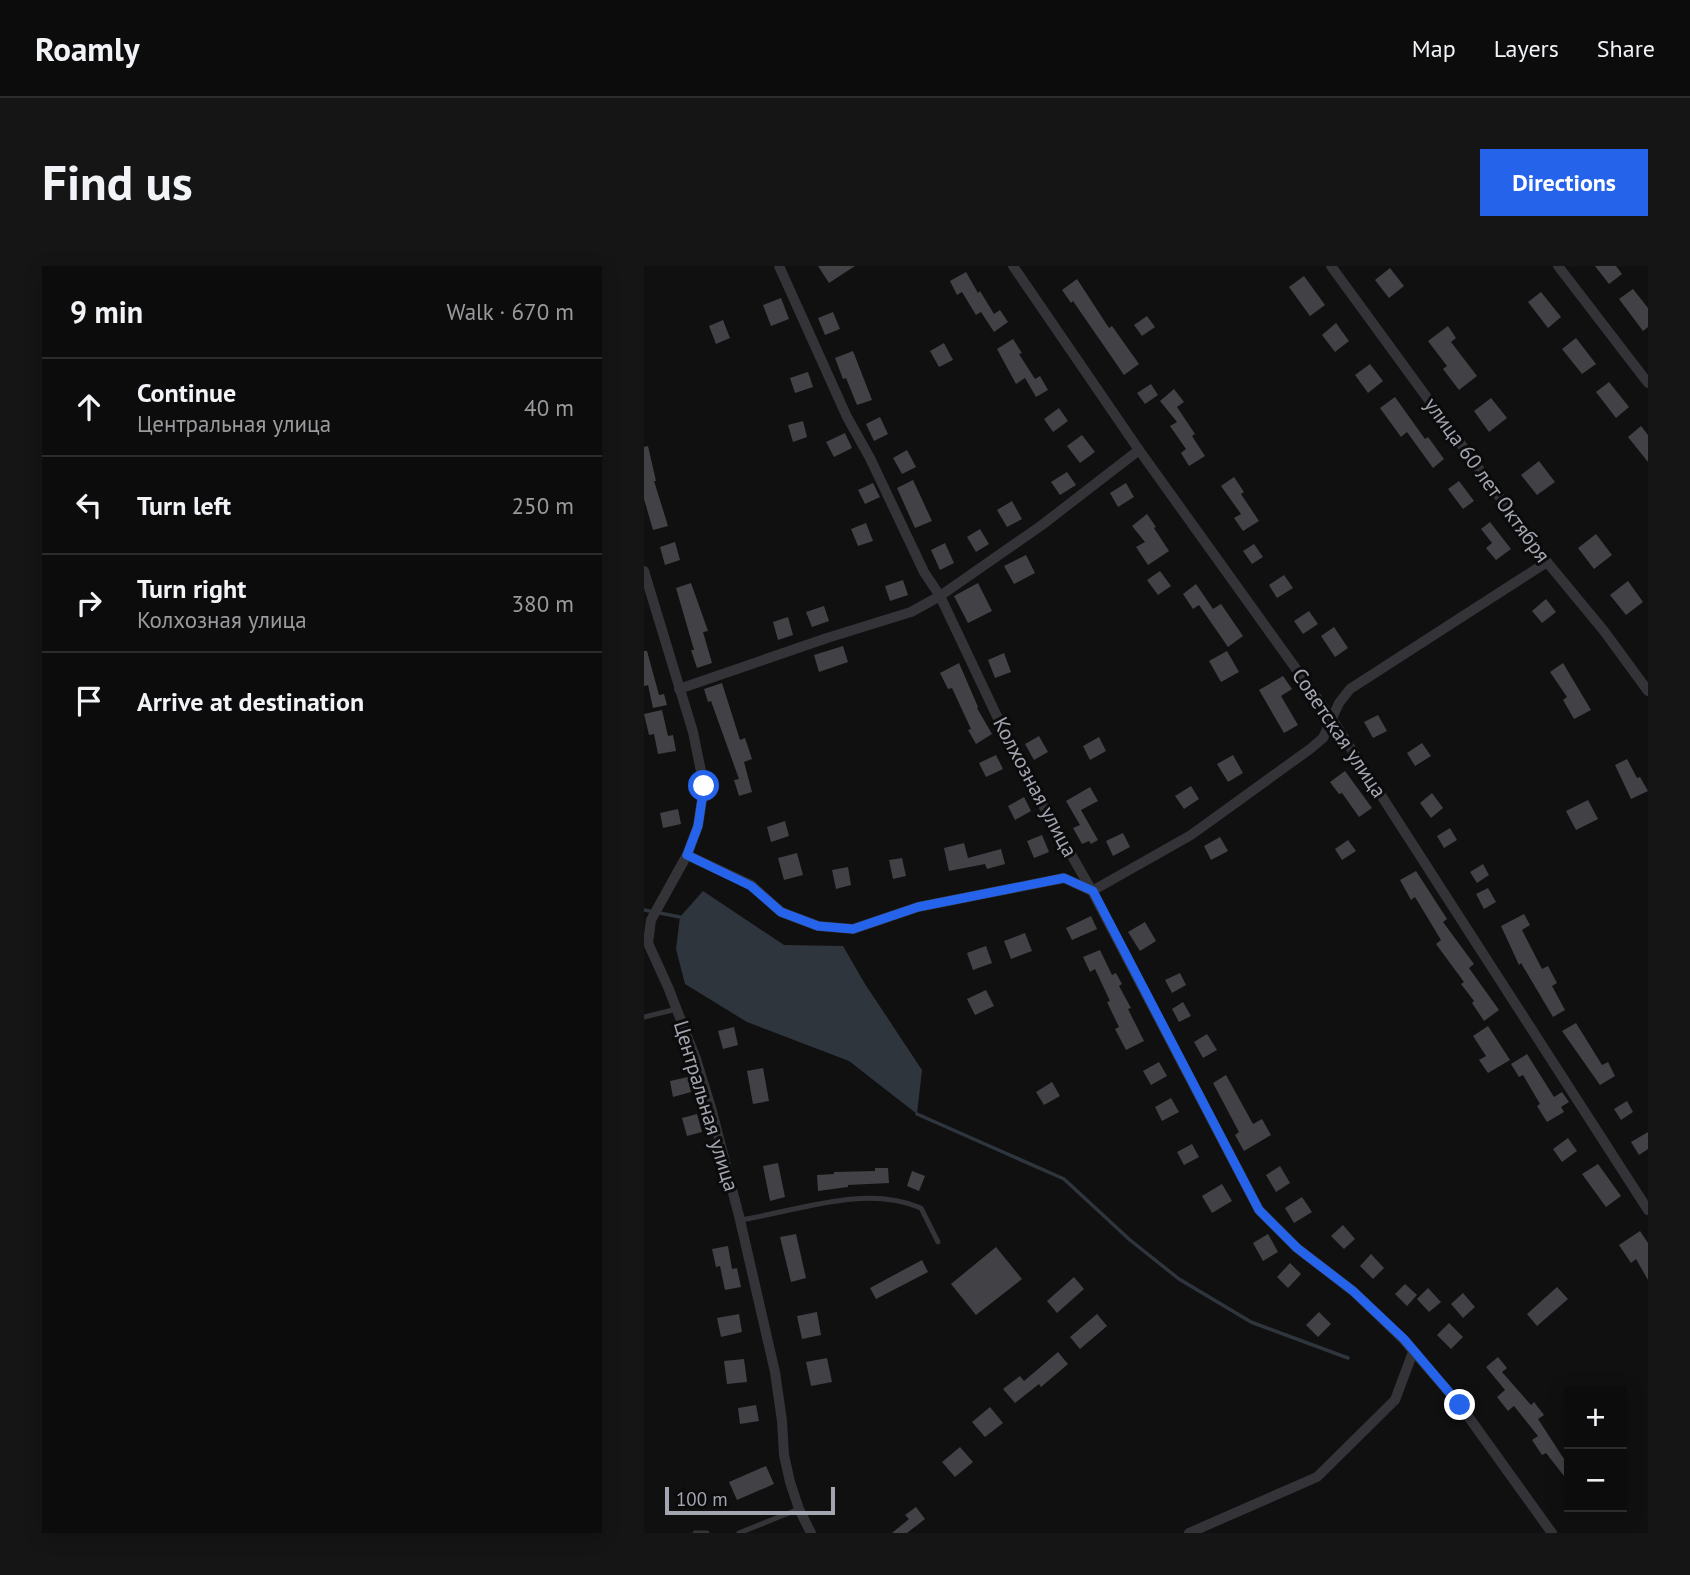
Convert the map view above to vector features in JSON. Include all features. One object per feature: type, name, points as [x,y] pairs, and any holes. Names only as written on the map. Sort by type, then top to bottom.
[{"type":"street","name":"Колхозная улица","points":[[779,266],[847,417],[870,458],[924,572],[940,596],[1021,767],[1093,891],[1259,1210],[1297,1248],[1353,1291],[1404,1339],[1460,1405],[1552,1533]]},
{"type":"street","name":"Советская улица","points":[[1013,266],[1139,450],[1332,719],[1648,1210]]},
{"type":"street","name":"улица 60 лет Октября","points":[[1331,266],[1547,562],[1604,631],[1648,691]]},
{"type":"street","points":[[1558,266],[1648,383]]},
{"type":"street","points":[[679,689],[911,612],[940,596],[1042,525],[1139,450]]},
{"type":"street","points":[[687,855],[751,886],[781,912],[818,926],[853,929],[918,907],[1064,878],[1093,891],[1191,835],[1323,738],[1339,703],[1350,689],[1547,562]]},
{"type":"street","name":"Центральная улица","points":[[644,571],[693,732],[704,786],[698,826],[687,855],[651,920],[646,946],[677,1009],[708,1098],[740,1220],[775,1372],[784,1455],[799,1509],[811,1533]]},
{"type":"street","points":[[1189,1533],[1317,1477],[1395,1400],[1413,1352]]},
{"type":"lane","points":[[644,1017],[677,1009]]},
{"type":"lane","points":[[740,1220],[848,1199],[888,1198],[906,1201],[921,1208],[938,1242]]},
{"type":"lane","points":[[739,1533],[799,1509]]},
{"type":"lane","points":[[695,1533],[707,1533]]},
{"type":"shaded area","points":[[703,891],[784,945],[843,946],[922,1070],[917,1114],[849,1061],[747,1022],[685,984],[676,949],[680,917]]},
{"type":"building","points":[[818,266],[855,266],[829,283]]},
{"type":"building","points":[[1595,266],[1616,266],[1622,274],[1609,284]]},
{"type":"building","points":[[1390,268],[1404,286],[1389,298],[1375,280]]},
{"type":"building","points":[[966,272],[994,314],[1000,310],[1008,322],[994,332],[981,312],[976,315],[962,292],[957,295],[950,281]]},
{"type":"building","points":[[1304,276],[1325,305],[1310,316],[1289,287]]},
{"type":"building","points":[[1077,279],[1109,328],[1112,326],[1139,364],[1124,375],[1073,301],[1071,303],[1062,290]]},
{"type":"building","points":[[1633,289],[1648,308],[1648,327],[1643,331],[1619,299]]},
{"type":"building","points":[[1541,292],[1561,317],[1548,328],[1528,302]]},
{"type":"building","points":[[781,298],[789,319],[771,326],[763,305]]},
{"type":"building","points":[[833,312],[840,329],[825,335],[818,318]]},
{"type":"building","points":[[1147,316],[1155,327],[1142,336],[1134,325]]},
{"type":"building","points":[[723,320],[730,338],[716,344],[709,326]]},
{"type":"building","points":[[1336,323],[1349,341],[1335,352],[1322,335]]},
{"type":"building","points":[[1448,326],[1456,338],[1451,342],[1477,376],[1459,390],[1443,369],[1447,366],[1428,341]]},
{"type":"building","points":[[1576,338],[1596,364],[1582,374],[1562,349]]},
{"type":"building","points":[[1013,339],[1035,379],[1040,376],[1048,390],[1036,397],[1025,378],[1016,384],[997,349]]},
{"type":"building","points":[[944,343],[953,360],[939,367],[930,351]]},
{"type":"building","points":[[853,351],[872,400],[857,405],[835,358]]},
{"type":"building","points":[[1370,364],[1383,381],[1368,393],[1355,375]]},
{"type":"building","points":[[808,372],[813,387],[795,393],[790,378]]},
{"type":"building","points":[[1609,382],[1629,407],[1616,418],[1596,392]]},
{"type":"building","points":[[1151,384],[1158,395],[1145,404],[1137,393]]},
{"type":"building","points":[[1174,389],[1184,402],[1177,407],[1195,434],[1192,436],[1205,456],[1189,466],[1181,453],[1186,449],[1170,426],[1177,422],[1160,401]]},
{"type":"building","points":[[1395,397],[1425,439],[1428,437],[1444,459],[1433,468],[1407,432],[1401,437],[1380,408]]},
{"type":"building","points":[[1491,398],[1507,418],[1489,432],[1474,411]]},
{"type":"building","points":[[1059,408],[1068,421],[1053,432],[1044,419]]},
{"type":"building","points":[[880,417],[888,434],[874,441],[866,424]]},
{"type":"building","points":[[803,421],[807,437],[793,442],[788,425]]},
{"type":"building","points":[[1641,426],[1648,435],[1648,462],[1628,437]]},
{"type":"building","points":[[845,433],[852,448],[834,457],[826,442]]},
{"type":"building","points":[[1082,435],[1095,452],[1080,463],[1067,446]]},
{"type":"building","points":[[648,446],[654,481],[668,526],[653,530],[644,499],[644,447]]},
{"type":"building","points":[[907,450],[916,467],[902,474],[893,458]]},
{"type":"building","points":[[1539,461],[1555,482],[1537,495],[1521,475]]},
{"type":"building","points":[[1067,472],[1076,485],[1060,495],[1051,482]]},
{"type":"building","points":[[1234,477],[1244,492],[1241,494],[1259,521],[1243,531],[1234,518],[1241,514],[1221,486]]},
{"type":"building","points":[[913,480],[932,521],[915,528],[897,488]]},
{"type":"building","points":[[1459,481],[1474,501],[1463,509],[1448,489]]},
{"type":"building","points":[[873,483],[880,497],[865,504],[858,490]]},
{"type":"building","points":[[1126,483],[1134,497],[1118,507],[1110,493]]},
{"type":"building","points":[[1012,501],[1022,519],[1007,527],[997,510]]},
{"type":"building","points":[[1147,514],[1169,551],[1148,565],[1136,547],[1145,542],[1132,526]]},
{"type":"building","points":[[1490,522],[1511,549],[1496,560],[1486,548],[1492,543],[1481,529]]},
{"type":"building","points":[[866,523],[873,541],[858,546],[851,529]]},
{"type":"building","points":[[980,529],[989,544],[976,552],[967,537]]},
{"type":"building","points":[[1596,534],[1612,555],[1594,569],[1578,548]]},
{"type":"building","points":[[675,542],[680,560],[665,565],[660,547]]},
{"type":"building","points":[[945,543],[954,563],[940,570],[931,550]]},
{"type":"building","points":[[1254,544],[1263,557],[1252,564],[1243,551]]},
{"type":"building","points":[[1026,555],[1035,573],[1014,584],[1004,566]]},
{"type":"building","points":[[1160,571],[1171,586],[1158,595],[1147,580]]},
{"type":"building","points":[[1284,575],[1293,588],[1277,598],[1269,585]]},
{"type":"building","points":[[903,580],[908,595],[890,601],[885,586]]},
{"type":"building","points":[[1628,581],[1643,602],[1626,615],[1610,595]]},
{"type":"building","points":[[691,583],[708,631],[703,632],[712,663],[697,668],[676,588]]},
{"type":"building","points":[[978,583],[992,611],[968,623],[954,596]]},
{"type":"building","points":[[1196,584],[1213,609],[1221,604],[1243,636],[1228,647],[1199,605],[1193,609],[1183,594]]},
{"type":"building","points":[[1546,599],[1556,612],[1542,623],[1532,611]]},
{"type":"building","points":[[824,606],[829,621],[812,627],[806,612]]},
{"type":"building","points":[[1309,611],[1318,624],[1303,634],[1294,621]]},
{"type":"building","points":[[788,617],[793,635],[778,640],[773,622]]},
{"type":"building","points":[[1334,627],[1348,648],[1335,657],[1321,636]]},
{"type":"building","points":[[843,646],[848,662],[819,672],[814,655]]},
{"type":"building","points":[[644,651],[647,651],[659,695],[664,694],[667,705],[653,708],[648,685],[644,686]]},
{"type":"building","points":[[1227,651],[1239,672],[1221,682],[1209,661]]},
{"type":"building","points":[[1004,653],[1011,672],[995,678],[988,660]]},
{"type":"building","points":[[959,663],[977,708],[992,734],[976,744],[952,688],[948,689],[940,673]]},
{"type":"building","points":[[1563,663],[1591,710],[1574,719],[1563,700],[1567,697],[1550,672]]},
{"type":"building","points":[[1283,676],[1292,689],[1281,696],[1298,725],[1284,733],[1259,690]]},
{"type":"building","points":[[722,683],[740,740],[745,738],[752,759],[744,762],[752,792],[739,796],[734,780],[739,779],[711,701],[708,702],[704,689]]},
{"type":"building","points":[[662,710],[668,736],[673,735],[676,751],[658,754],[654,734],[649,735],[644,714]]},
{"type":"building","points":[[1378,715],[1387,731],[1373,738],[1364,722]]},
{"type":"building","points":[[1039,736],[1048,752],[1034,760],[1025,744]]},
{"type":"building","points":[[1099,737],[1106,751],[1090,760],[1083,746]]},
{"type":"building","points":[[1422,743],[1431,756],[1415,766],[1407,753]]},
{"type":"building","points":[[996,755],[1003,769],[986,777],[979,763]]},
{"type":"building","points":[[1233,755],[1243,773],[1228,782],[1217,764]]},
{"type":"building","points":[[1627,759],[1648,791],[1631,799],[1615,765]]},
{"type":"building","points":[[1345,771],[1372,808],[1359,817],[1342,793],[1339,794],[1330,782]]},
{"type":"building","points":[[1191,786],[1199,799],[1184,809],[1175,796]]},
{"type":"building","points":[[1090,787],[1098,801],[1081,810],[1098,840],[1091,844],[1089,841],[1082,844],[1073,828],[1080,825],[1066,801]]},
{"type":"building","points":[[1432,793],[1443,808],[1431,818],[1420,803]]},
{"type":"building","points":[[1024,797],[1031,811],[1015,820],[1008,806]]},
{"type":"building","points":[[1588,800],[1598,819],[1576,830],[1566,811]]},
{"type":"building","points":[[678,809],[681,824],[663,828],[660,813]]},
{"type":"building","points":[[785,821],[789,836],[771,842],[767,827]]},
{"type":"building","points":[[1450,828],[1457,840],[1444,848],[1437,836]]},
{"type":"building","points":[[1123,833],[1130,847],[1113,856],[1106,841]]},
{"type":"building","points":[[1042,835],[1049,852],[1034,858],[1027,841]]},
{"type":"building","points":[[1220,837],[1228,851],[1211,860],[1204,846]]},
{"type":"building","points":[[1348,840],[1356,851],[1342,860],[1335,849]]},
{"type":"building","points":[[964,843],[968,858],[1001,849],[1005,864],[987,869],[985,864],[949,871],[944,848]]},
{"type":"building","points":[[797,853],[803,875],[784,880],[778,858]]},
{"type":"building","points":[[902,858],[906,876],[893,879],[889,860]]},
{"type":"building","points":[[1483,864],[1489,875],[1477,883],[1470,872]]},
{"type":"building","points":[[848,867],[851,885],[836,889],[832,870]]},
{"type":"building","points":[[1416,871],[1447,919],[1443,922],[1474,964],[1469,968],[1499,1010],[1484,1021],[1461,984],[1464,982],[1436,944],[1441,940],[1415,897],[1411,900],[1400,880]]},
{"type":"building","points":[[1488,888],[1496,902],[1484,909],[1476,894]]},
{"type":"building","points":[[1524,914],[1530,925],[1522,930],[1542,969],[1548,966],[1557,983],[1552,986],[1565,1010],[1553,1017],[1521,963],[1519,965],[1501,926]]},
{"type":"building","points":[[1091,916],[1097,929],[1072,940],[1066,928]]},
{"type":"building","points":[[1145,922],[1156,941],[1140,951],[1128,932]]},
{"type":"building","points":[[1025,933],[1032,951],[1011,959],[1004,941]]},
{"type":"building","points":[[986,946],[992,963],[973,970],[967,953]]},
{"type":"building","points":[[1100,950],[1112,975],[1116,973],[1122,984],[1119,986],[1144,1041],[1126,1050],[1115,1029],[1119,1027],[1107,1002],[1110,1001],[1095,969],[1090,972],[1083,957]]},
{"type":"building","points":[[1180,973],[1186,985],[1172,993],[1165,980]]},
{"type":"building","points":[[986,990],[994,1006],[975,1015],[967,999]]},
{"type":"building","points":[[1183,1002],[1191,1016],[1179,1022],[1172,1009]]},
{"type":"building","points":[[1576,1023],[1602,1065],[1608,1062],[1615,1076],[1600,1085],[1562,1031]]},
{"type":"building","points":[[1488,1026],[1510,1060],[1488,1073],[1479,1060],[1486,1056],[1473,1036]]},
{"type":"building","points":[[734,1027],[738,1045],[723,1049],[718,1031]]},
{"type":"building","points":[[1207,1034],[1217,1050],[1203,1058],[1194,1042]]},
{"type":"building","points":[[1527,1054],[1554,1097],[1562,1092],[1569,1102],[1561,1107],[1564,1112],[1547,1122],[1523,1075],[1519,1077],[1511,1064]]},
{"type":"building","points":[[1159,1062],[1167,1076],[1151,1085],[1143,1071]]},
{"type":"building","points":[[763,1068],[769,1101],[753,1104],[747,1071]]},
{"type":"building","points":[[1226,1075],[1253,1124],[1262,1119],[1271,1135],[1244,1151],[1235,1135],[1239,1132],[1213,1083]]},
{"type":"building","points":[[688,1077],[691,1092],[673,1097],[670,1081]]},
{"type":"building","points":[[1052,1082],[1060,1096],[1044,1105],[1036,1092]]},
{"type":"building","points":[[1171,1098],[1179,1112],[1162,1121],[1155,1107]]},
{"type":"building","points":[[1627,1101],[1633,1112],[1621,1120],[1614,1109]]},
{"type":"building","points":[[697,1114],[702,1132],[687,1136],[682,1118]]},
{"type":"building","points":[[1648,1132],[1648,1149],[1639,1155],[1631,1142]]},
{"type":"building","points":[[1568,1138],[1577,1151],[1562,1162],[1553,1149]]},
{"type":"building","points":[[1192,1144],[1199,1157],[1184,1165],[1177,1152]]},
{"type":"building","points":[[778,1163],[785,1197],[770,1201],[763,1166]]},
{"type":"building","points":[[1598,1164],[1621,1196],[1606,1207],[1582,1174]]},
{"type":"building","points":[[1280,1166],[1290,1183],[1276,1192],[1266,1175]]},
{"type":"building","points":[[875,1168],[888,1168],[889,1183],[848,1185],[818,1191],[817,1175],[875,1171]]},
{"type":"building","points":[[912,1171],[925,1176],[919,1191],[907,1186]]},
{"type":"building","points":[[1222,1184],[1232,1201],[1212,1213],[1202,1196]]},
{"type":"building","points":[[1302,1197],[1312,1212],[1294,1223],[1285,1208]]},
{"type":"building","points":[[1343,1225],[1355,1239],[1344,1249],[1331,1236]]},
{"type":"building","points":[[1640,1231],[1648,1243],[1648,1280],[1636,1259],[1631,1263],[1619,1245]]},
{"type":"building","points":[[796,1234],[806,1278],[791,1282],[780,1237]]},
{"type":"building","points":[[1268,1234],[1278,1252],[1263,1261],[1253,1243]]},
{"type":"building","points":[[728,1246],[732,1269],[737,1268],[741,1287],[725,1290],[720,1266],[716,1267],[712,1249]]},
{"type":"building","points":[[996,1247],[1022,1279],[976,1315],[951,1284]]},
{"type":"building","points":[[1371,1254],[1384,1268],[1373,1279],[1360,1266]]},
{"type":"building","points":[[922,1260],[928,1272],[876,1299],[870,1288]]},
{"type":"building","points":[[1290,1263],[1301,1274],[1288,1288],[1277,1277]]},
{"type":"building","points":[[1074,1277],[1084,1289],[1057,1313],[1047,1301]]},
{"type":"building","points":[[1405,1284],[1417,1295],[1407,1306],[1395,1294]]},
{"type":"building","points":[[1557,1287],[1568,1299],[1537,1326],[1527,1314]]},
{"type":"building","points":[[1428,1288],[1441,1302],[1429,1312],[1417,1299]]},
{"type":"building","points":[[1463,1293],[1475,1307],[1463,1318],[1451,1304]]},
{"type":"building","points":[[817,1312],[821,1335],[802,1339],[797,1316]]},
{"type":"building","points":[[1319,1312],[1331,1324],[1318,1337],[1306,1325]]},
{"type":"building","points":[[739,1314],[742,1332],[721,1337],[717,1318]]},
{"type":"building","points":[[1097,1314],[1107,1326],[1080,1349],[1070,1337]]},
{"type":"building","points":[[1449,1323],[1463,1337],[1451,1349],[1437,1335]]},
{"type":"building","points":[[1058,1352],[1068,1364],[1041,1387],[1039,1384],[1015,1403],[1003,1389],[1020,1376],[1024,1381]]},
{"type":"building","points":[[1498,1357],[1507,1368],[1502,1372],[1531,1405],[1534,1402],[1544,1415],[1538,1419],[1564,1459],[1564,1476],[1546,1453],[1542,1455],[1532,1440],[1538,1436],[1514,1406],[1508,1411],[1497,1397],[1505,1390],[1486,1367]]},
{"type":"building","points":[[827,1358],[832,1382],[811,1386],[806,1362]]},
{"type":"building","points":[[744,1359],[747,1382],[727,1384],[724,1361]]},
{"type":"building","points":[[756,1405],[759,1421],[740,1424],[738,1408]]},
{"type":"building","points":[[990,1407],[1003,1423],[985,1437],[972,1422]]},
{"type":"building","points":[[960,1447],[973,1462],[955,1477],[942,1462]]},
{"type":"building","points":[[766,1466],[774,1484],[737,1500],[729,1482]]},
{"type":"building","points":[[916,1507],[925,1519],[907,1533],[892,1533],[909,1519],[905,1515]]},
{"type":"waterway","points":[[644,910],[680,917]]},
{"type":"waterway","points":[[917,1114],[1064,1179],[1130,1240],[1179,1279],[1251,1322],[1348,1358]]},
{"type":"route","points":[[704,786],[698,826],[687,855],[751,886],[781,912],[818,926],[853,929],[918,907],[1064,878],[1093,891],[1259,1210],[1297,1248],[1353,1291],[1404,1339],[1460,1405]]}]
